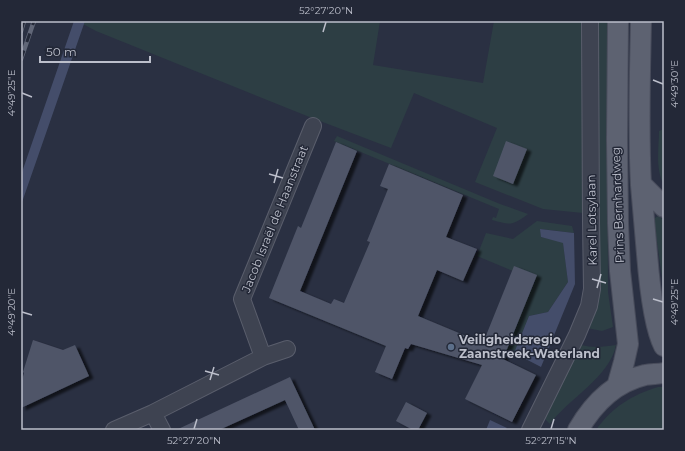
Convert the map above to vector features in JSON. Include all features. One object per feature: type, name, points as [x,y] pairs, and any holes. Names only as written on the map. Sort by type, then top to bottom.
[{"type":"main road","name":"Prins Bernhardweg","points":[[617,387],[628,344],[620,271],[618,223],[618,21]]},
{"type":"main road","name":"Prins Bernhardweg","points":[[641,21],[641,184],[649,273],[655,315],[660,338],[664,346]]},
{"type":"main road","points":[[641,184],[664,207]]},
{"type":"main road","points":[[578,430],[587,415],[600,400],[617,387],[646,375],[664,373]]},
{"type":"street","name":"Karel Lotsylaan","points":[[530,430],[577,336],[588,306],[592,289],[590,21]]},
{"type":"street","name":"Jacob Israël de Haanstraat","points":[[263,357],[242,299],[313,126]]},
{"type":"street","points":[[114,430],[153,413],[263,357],[287,349]]},
{"type":"street","points":[[153,413],[162,430]]},
{"type":"shaded area","points":[[85,21],[380,21],[373,65],[483,83],[494,21],[584,21],[583,213],[543,209],[475,182],[497,128],[414,93],[391,148],[312,118],[96,31],[83,24]]},
{"type":"shaded area","points":[[595,21],[607,21],[608,292],[613,327],[602,331],[587,328]]},
{"type":"shaded area","points":[[664,129],[664,185],[659,172],[658,158],[659,131]]},
{"type":"shaded area","points":[[337,136],[500,204],[528,214],[518,221],[511,223],[503,223],[492,220],[493,217],[496,218],[499,209],[334,141]]},
{"type":"shaded area","points":[[658,216],[664,220],[664,291],[654,221]]},
{"type":"shaded area","points":[[537,221],[572,226],[574,233],[541,229],[541,237],[563,242],[568,282],[548,312],[529,316],[514,353],[493,344],[481,363],[483,344],[513,271],[477,256],[486,233],[513,239]]},
{"type":"shaded area","points":[[581,345],[598,347],[616,345],[612,357],[606,367],[550,424],[542,416]]},
{"type":"shaded area","points":[[658,387],[664,387],[664,430],[596,430],[616,408],[623,403],[631,398]]},
{"type":"water","points":[[74,21],[85,21],[21,205],[21,175]]},
{"type":"water","points":[[540,229],[574,233],[575,284],[541,367],[514,353],[529,316],[548,312],[568,282],[563,243],[541,237]]},
{"type":"water","points":[[490,420],[507,428],[505,430],[486,430]]},
{"type":"building","points":[[506,141],[527,149],[513,184],[493,176]]},
{"type":"building","points":[[336,142],[357,151],[300,291],[331,304],[334,299],[344,303],[370,242],[367,241],[388,189],[380,186],[389,164],[463,195],[446,237],[477,249],[463,281],[437,270],[418,316],[483,343],[514,266],[537,275],[503,359],[536,375],[512,422],[465,399],[482,365],[411,344],[408,349],[405,348],[392,379],[375,372],[386,346],[269,298],[298,226],[301,228]]},
{"type":"building","points":[[33,340],[63,350],[75,345],[89,376],[21,408],[21,384],[23,372]]},
{"type":"building","points":[[290,377],[315,430],[299,430],[285,400],[219,430],[176,430]]},
{"type":"building","points":[[406,402],[427,413],[418,430],[413,430],[396,421]]},
{"type":"railway","points":[[21,31],[24,21]]},
{"type":"railway","points":[[21,59],[34,21]]},
{"type":"place","name":"Veiligheidsregio Zaanstreek-Waterland","points":[[451,347]]}]
